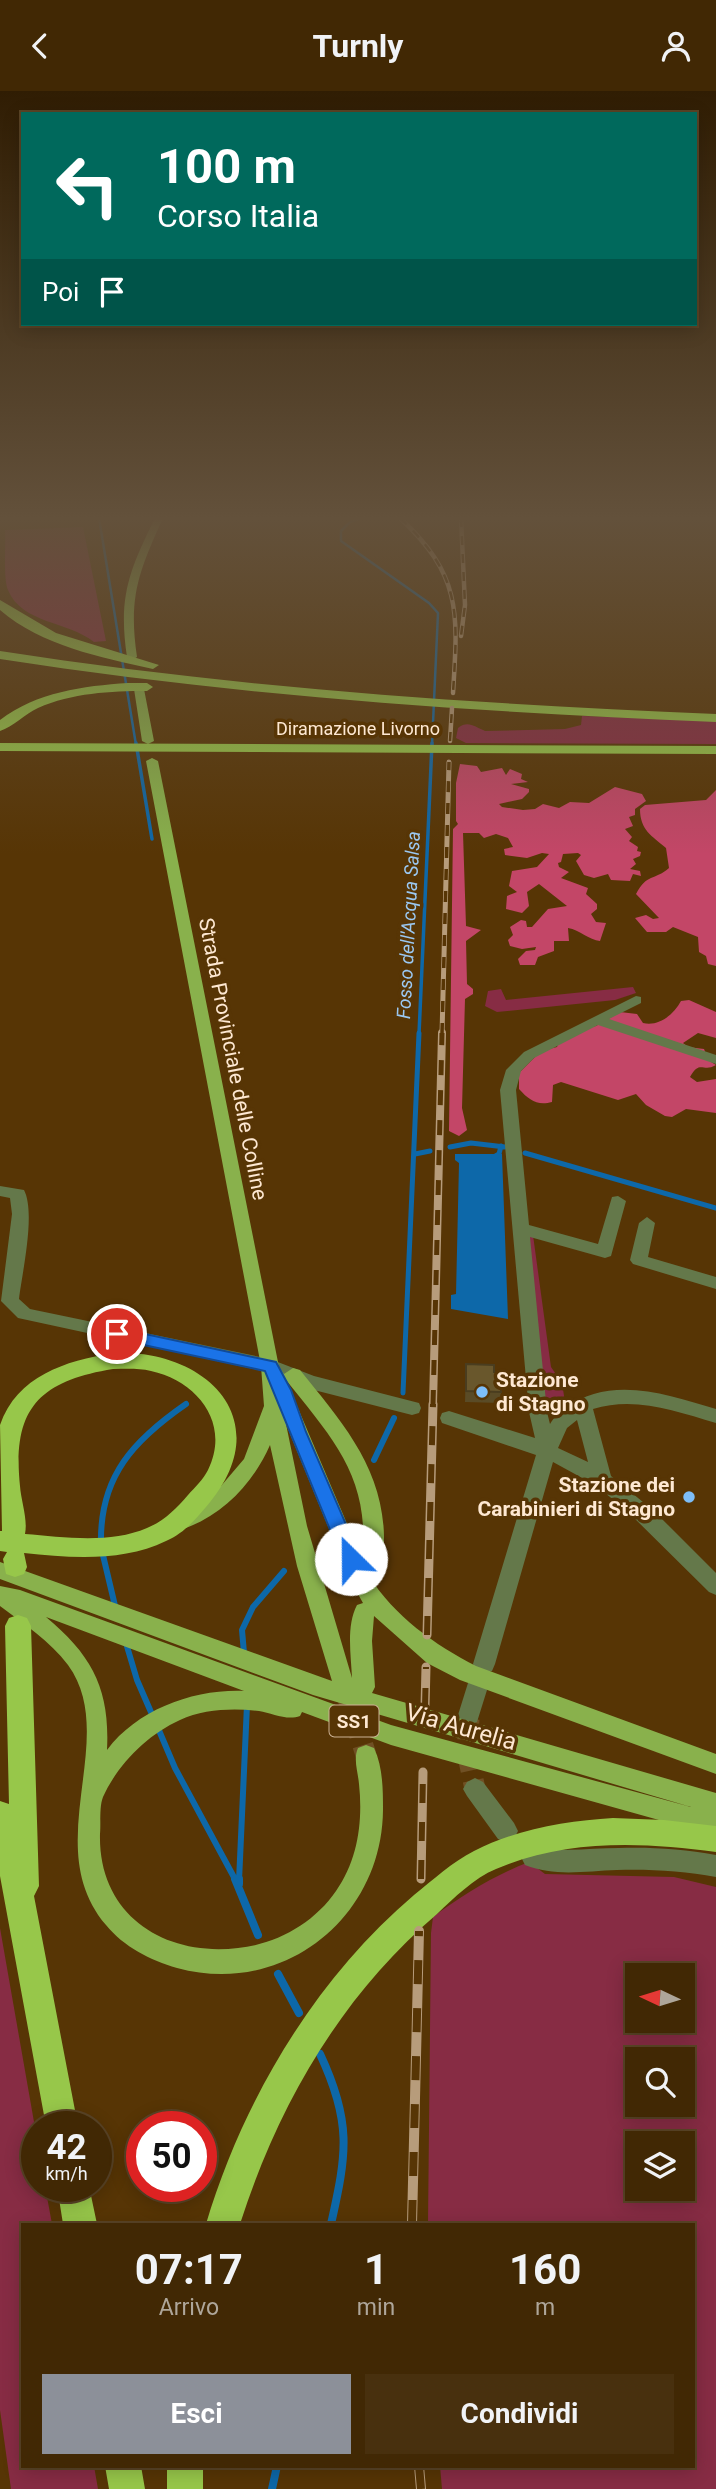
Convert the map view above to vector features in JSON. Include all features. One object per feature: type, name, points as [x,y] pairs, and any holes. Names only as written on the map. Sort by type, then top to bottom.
[{"type":"highway","points":[[41,630],[68,641],[148,664],[270,687]]},
{"type":"highway","points":[[0,653],[270,687],[483,707],[716,716]]},
{"type":"highway","points":[[0,727],[28,708],[73,694],[113,688],[270,687]]},
{"type":"highway","name":"Diramazione Livorno","points":[[0,747],[716,750]]},
{"type":"highway","name":"Diramazione Livorno","points":[[0,754],[716,757]]},
{"type":"highway","points":[[129,1361],[166,1367],[197,1383],[215,1398],[225,1420],[226,1444],[222,1465],[214,1483],[174,1525],[146,1537],[101,1548],[68,1548],[9,1554],[5,1450],[17,1410],[38,1388],[55,1377],[84,1367],[129,1361]]},
{"type":"highway","points":[[18,1626],[26,1926]]},
{"type":"highway","points":[[0,1814],[26,1926],[59,2111]]},
{"type":"highway","points":[[227,2211],[283,2086],[334,2002],[356,1972],[400,1926],[448,1886],[483,1861],[535,1842],[568,1835],[629,1829],[662,1830],[716,1839]]},
{"type":"highway","points":[[76,2202],[80,2223]]},
{"type":"highway","points":[[123,2468],[127,2489]]},
{"type":"highway","points":[[185,2468],[185,2489]]},
{"type":"main road","points":[[130,630],[148,741]]},
{"type":"main road","name":"Strada Provinciale delle Colline","points":[[152,761],[270,1366]]},
{"type":"main road","points":[[270,1366],[272,1404],[294,1515],[353,1685],[364,1611]]},
{"type":"main road","points":[[270,1366],[283,1390],[297,1432],[360,1580],[383,1611],[435,1656],[468,1673],[715,1764]]},
{"type":"main road","points":[[293,1375],[339,1431],[366,1483],[374,1514],[371,1569]]},
{"type":"main road","points":[[174,1525],[206,1510],[239,1482],[268,1426],[272,1404]]},
{"type":"main road","name":"Via Aurelia","points":[[9,1554],[132,1621],[313,1685],[716,1804]]},
{"type":"main road","points":[[0,1593],[46,1626],[87,1674],[97,1718],[87,1833],[88,1860],[94,1883],[116,1919],[134,1935],[157,1949],[179,1958],[209,1963],[232,1963],[257,1959],[287,1948],[314,1932],[335,1912],[349,1893],[367,1849],[371,1802],[366,1755]]},
{"type":"main road","name":"Via Aurelia","points":[[0,1593],[391,1735],[716,1825]]},
{"type":"main road","points":[[91,1805],[106,1770],[128,1744],[155,1722],[194,1705],[236,1699],[266,1702],[391,1735]]},
{"type":"street","points":[[547,1450],[538,1412],[508,1090],[514,1070],[529,1055],[636,1000]]},
{"type":"street","points":[[597,1020],[716,1060]]},
{"type":"street","points":[[0,1191],[18,1194],[20,1214],[10,1301],[24,1314],[270,1366],[293,1375],[412,1408]]},
{"type":"street","points":[[520,1229],[605,1252],[618,1201]]},
{"type":"street","points":[[647,1223],[639,1260],[716,1283]]},
{"type":"street","points":[[484,1664],[547,1450],[560,1423],[583,1405],[613,1397],[635,1396],[658,1399],[716,1416]]},
{"type":"street","points":[[583,1405],[602,1480]]},
{"type":"street","points":[[449,1419],[547,1450],[602,1480],[631,1503],[716,1586]]},
{"type":"street","points":[[469,1715],[476,1690]]},
{"type":"street","points":[[475,1789],[506,1831]]},
{"type":"street","points":[[533,1857],[552,1863],[619,1859],[675,1860],[716,1866]]},
{"type":"shaded area","points":[[72,630],[104,630],[106,641],[94,642]]},
{"type":"shaded area","points":[[582,716],[716,720],[716,744],[466,743],[456,738],[458,728],[465,725],[485,731],[565,729],[581,725]]},
{"type":"shaded area","points":[[460,764],[477,766],[481,772],[502,768],[506,775],[510,769],[522,774],[521,779],[528,782],[511,784],[529,789],[529,792],[522,799],[499,804],[502,807],[523,810],[535,809],[543,804],[559,808],[570,802],[589,803],[615,787],[642,794],[646,801],[635,809],[635,815],[629,817],[633,826],[625,829],[632,837],[629,841],[641,852],[640,856],[633,859],[636,864],[630,869],[640,871],[641,876],[633,874],[630,881],[611,880],[608,874],[594,878],[584,875],[576,861],[581,855],[578,853],[563,854],[561,862],[558,863],[559,867],[569,872],[561,878],[588,888],[586,894],[597,904],[597,909],[591,914],[596,922],[606,923],[600,941],[568,928],[569,941],[554,941],[554,951],[538,957],[535,965],[520,965],[518,959],[526,951],[535,950],[536,947],[522,949],[510,946],[508,940],[513,935],[510,927],[521,920],[526,921],[527,927],[532,927],[548,909],[567,906],[539,884],[527,892],[529,906],[522,913],[506,909],[507,896],[517,892],[509,886],[512,871],[537,867],[549,854],[542,853],[527,858],[505,855],[504,849],[513,847],[508,838],[496,834],[484,838],[479,833],[463,833],[466,926],[481,930],[466,941],[467,984],[473,989],[473,994],[465,999],[462,1108],[467,1130],[459,1136],[449,1131],[453,829],[458,824],[456,783]]},
{"type":"shaded area","points":[[716,790],[716,966],[708,964],[706,956],[699,952],[698,937],[673,927],[666,932],[647,932],[635,918],[646,915],[653,919],[659,918],[636,894],[647,880],[669,868],[666,848],[645,827],[640,809],[645,805],[706,800]]},
{"type":"shaded area","points":[[633,987],[636,993],[615,1000],[497,1012],[485,1006],[488,991],[501,989],[506,1000]]},
{"type":"shaded area","points":[[689,1000],[716,1012],[716,1038],[698,1033],[683,1043],[688,1047],[704,1049],[706,1054],[703,1057],[716,1065],[699,1067],[690,1077],[697,1082],[716,1079],[716,1113],[686,1109],[672,1117],[665,1116],[646,1105],[636,1094],[618,1100],[561,1082],[553,1085],[552,1102],[547,1103],[534,1101],[519,1089],[519,1073],[541,1051],[557,1047],[562,1034],[596,1026],[620,1012],[637,1014],[643,1023],[655,1023],[670,1015],[681,1001]]},
{"type":"shaded area","points":[[533,1235],[551,1367],[562,1383],[565,1402],[555,1408],[547,1404],[545,1398],[527,1237]]},
{"type":"shaded area","points":[[529,1862],[545,1874],[674,1877],[716,1887],[716,2489],[442,2489],[440,2468],[695,2468],[695,2223],[428,2223],[433,1917],[479,1886]]},
{"type":"shaded area","points":[[0,1928],[32,2111],[21,2111],[21,2202],[48,2202],[52,2223],[21,2223],[21,2468],[94,2468],[98,2489],[11,2489],[0,2410]]},
{"type":"water","points":[[455,1154],[502,1154],[508,1319],[451,1309],[451,1295],[456,1294],[459,1163],[455,1160]]},
{"type":"building","points":[[466,1364],[494,1365],[494,1372],[500,1372],[501,1392],[466,1391]]},
{"type":"waterway","points":[[117,630],[136,745]]},
{"type":"waterway","name":"Fosso dell'Acqua Salsa","points":[[432,745],[437,630]]},
{"type":"waterway","points":[[136,743],[152,839]]},
{"type":"waterway","name":"Fosso dell'Acqua Salsa","points":[[419,1034],[432,743]]},
{"type":"waterway","name":"Fosso dell'Acqua Salsa","points":[[403,1393],[419,1033]]},
{"type":"waterway","points":[[450,1147],[471,1143],[501,1147]]},
{"type":"waterway","points":[[494,1157],[499,1154],[501,1147]]},
{"type":"waterway","points":[[501,1147],[505,1147]]},
{"type":"waterway","points":[[415,1154],[430,1151]]},
{"type":"waterway","points":[[525,1153],[716,1208]]},
{"type":"waterway","points":[[101,1542],[102,1519],[107,1498],[124,1462],[151,1431],[186,1404]]},
{"type":"waterway","name":"Fosso dell'Acqua Salsa","points":[[374,1460],[394,1418]]},
{"type":"waterway","points":[[102,1551],[116,1610]]},
{"type":"waterway","name":"Fosso dell'Acqua Salsa","points":[[244,1653],[242,1630],[253,1607],[284,1571]]},
{"type":"waterway","points":[[126,1643],[137,1680],[154,1719]]},
{"type":"waterway","name":"Fosso dell'Acqua Salsa","points":[[239,1881],[247,1705]]},
{"type":"waterway","points":[[158,1728],[175,1768],[235,1880]]},
{"type":"waterway","points":[[235,1880],[258,1935]]},
{"type":"waterway","points":[[278,1974],[299,2013]]},
{"type":"waterway","points":[[320,2054],[337,2099],[344,2138],[341,2177],[331,2223]]},
{"type":"waterway","points":[[272,2489],[277,2468]]},
{"type":"tunnel","points":[[344,1686],[366,1755]]},
{"type":"tunnel","points":[[469,1719],[467,1751],[475,1789]]},
{"type":"railway","points":[[453,693],[456,630]]},
{"type":"railway","points":[[461,636],[462,630]]},
{"type":"railway","points":[[450,741],[452,708]]},
{"type":"railway","points":[[442,1034],[449,762]]},
{"type":"railway","points":[[433,1405],[442,1033]]},
{"type":"railway","points":[[427,1635],[433,1404]]},
{"type":"railway","points":[[425,1707],[426,1667]]},
{"type":"railway","points":[[421,1879],[423,1772]]},
{"type":"railway","points":[[412,2223],[419,1931]]},
{"type":"railway","points":[[419,2468],[421,2489]]},
{"type":"place","name":"Stazione di Stagno","points":[[482,1392]]},
{"type":"place","name":"Stazione dei Carabinieri di Stagno","points":[[689,1497]]},
{"type":"route","points":[[117,1334],[270,1366],[283,1390],[297,1432],[351,1559]]}]
